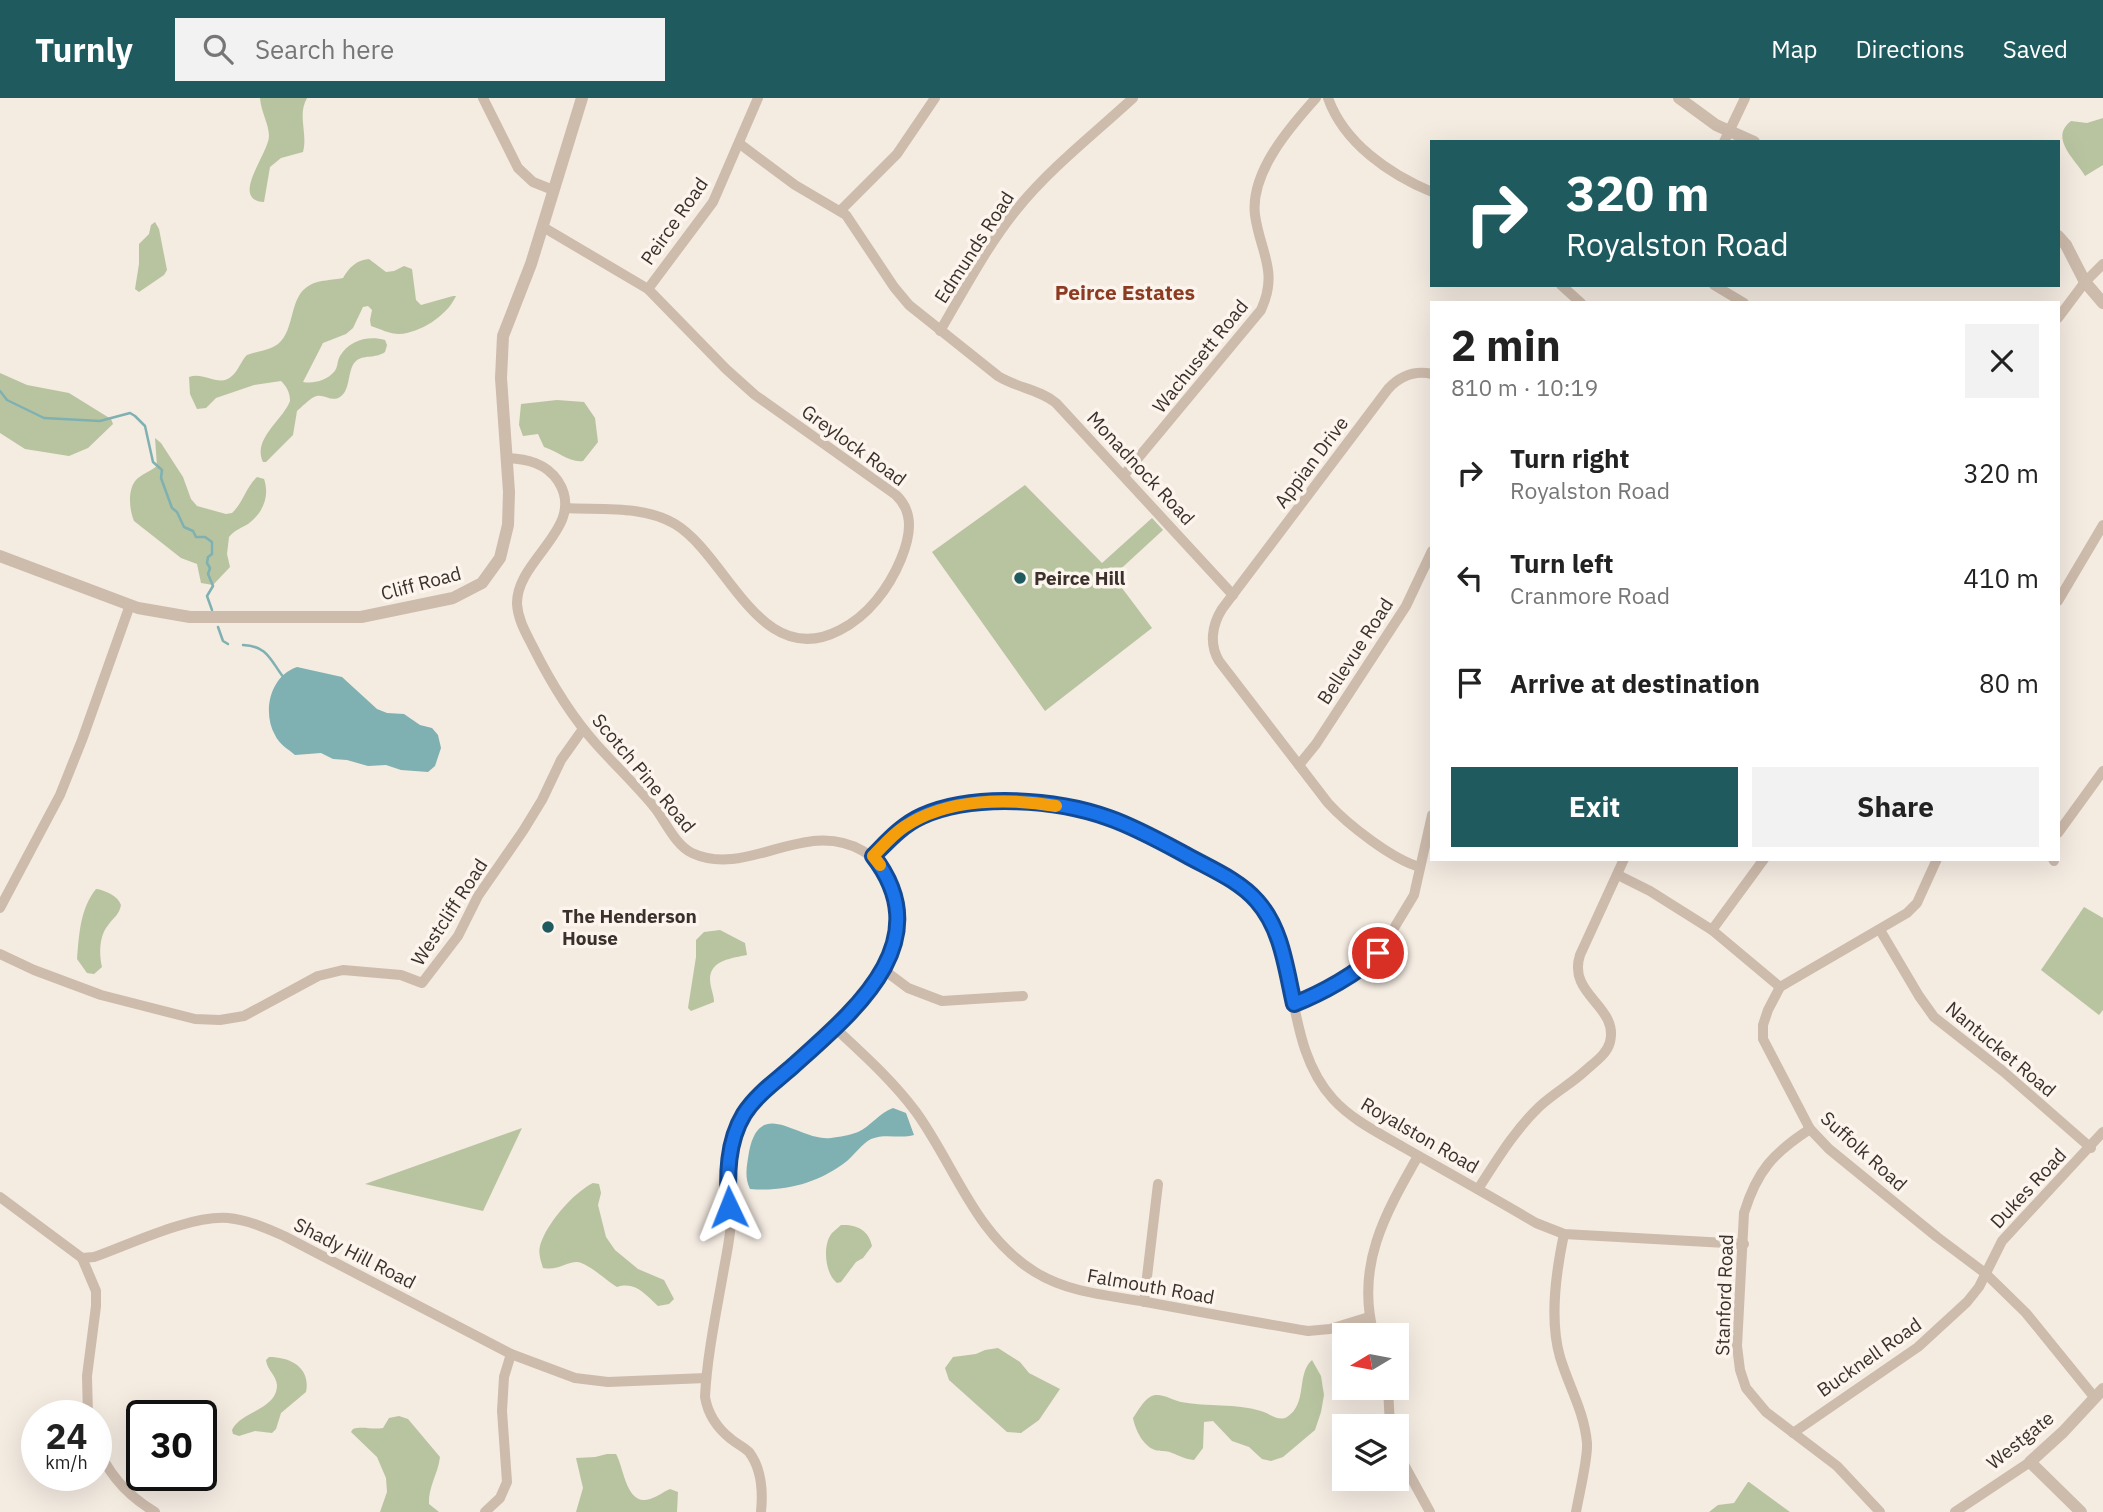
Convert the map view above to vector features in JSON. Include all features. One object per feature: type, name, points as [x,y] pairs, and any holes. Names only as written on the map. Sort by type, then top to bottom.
[{"type":"street","points":[[483,98],[516,165],[529,180],[553,190]]},
{"type":"street","name":"Cliff Road","points":[[0,556],[130,605],[190,617],[335,619],[375,615],[458,596],[482,583],[494,569],[502,553],[509,517],[501,379],[503,336],[529,271],[582,98]]},
{"type":"street","name":"Peirce Road","points":[[542,227],[648,289],[710,207],[758,98]]},
{"type":"street","points":[[840,211],[897,154],[935,98]]},
{"type":"street","name":"Edmunds Road","points":[[940,331],[992,244],[1022,203],[1044,179],[1133,98]]},
{"type":"street","name":"Wachusett Road","points":[[1124,475],[1261,310],[1267,295],[1269,276],[1266,252],[1255,216],[1258,185],[1269,159],[1316,98]]},
{"type":"street","points":[[1328,98],[1341,125],[1357,143],[1400,176],[1430,191]]},
{"type":"street","points":[[1679,98],[1726,137],[1745,98]]},
{"type":"street","name":"Monadnock Road","points":[[740,144],[795,185],[840,211],[854,225],[900,294],[912,308],[940,331],[1002,379],[1050,397],[1233,595]]},
{"type":"street","points":[[2060,238],[2085,282],[2103,303]]},
{"type":"street","points":[[2060,315],[2085,282],[2103,264]]},
{"type":"street","points":[[1717,287],[1741,301]]},
{"type":"street","name":"Greylock Road","points":[[565,508],[636,511],[675,524],[703,548],[758,618],[780,632],[798,637],[832,634],[863,614],[887,585],[905,548],[909,518],[898,497],[749,391],[648,289]]},
{"type":"street","name":"Appian Drive","points":[[1233,595],[1391,386],[1410,374],[1430,374]]},
{"type":"street","points":[[507,458],[536,463],[551,473],[562,488],[565,508]]},
{"type":"street","name":"Scotch Pine Road","points":[[565,508],[559,527],[522,579],[517,604],[522,625],[553,687],[583,729],[654,807],[686,850],[715,860],[730,859],[798,842],[833,839],[873,856]]},
{"type":"street","points":[[2060,598],[2103,525]]},
{"type":"street","name":"Bellevue Road","points":[[1299,765],[1316,744],[1406,606],[1430,555]]},
{"type":"street","points":[[1233,595],[1215,623],[1212,642],[1215,654],[1340,815],[1399,859],[1420,867]]},
{"type":"street","points":[[0,908],[60,795],[130,605]]},
{"type":"street","name":"Westcliff Road","points":[[0,954],[34,970],[102,995],[195,1019],[220,1020],[244,1016],[317,976],[343,970],[401,975],[422,983],[458,936],[478,896],[523,831],[542,800],[561,760],[583,729]]},
{"type":"street","points":[[2060,829],[2103,771]]},
{"type":"street","name":"Royalston Road","points":[[873,856],[895,833],[920,817],[965,804],[1046,804],[1110,818],[1194,860],[1241,887],[1256,900],[1276,932],[1307,1056],[1329,1094],[1355,1118],[1536,1223],[1564,1234],[1744,1244]]},
{"type":"street","points":[[1294,1004],[1340,980],[1378,953],[1412,900],[1430,824]]},
{"type":"street","points":[[761,1512],[758,1466],[748,1451],[713,1421],[706,1408],[705,1397],[731,1222],[729,1159],[743,1115],[757,1097],[835,1028],[884,970],[896,944],[895,901],[888,875],[873,856]]},
{"type":"street","points":[[1478,1189],[1525,1122],[1608,1048],[1611,1038],[1609,1022],[1583,987],[1577,968],[1580,955],[1623,861]]},
{"type":"street","points":[[1712,930],[1763,861]]},
{"type":"street","points":[[1618,875],[1650,891],[1712,930],[1780,987],[1908,914],[1917,903],[1936,861]]},
{"type":"street","name":"Nantucket Road","points":[[1880,930],[1934,1017],[2004,1072],[2091,1148]]},
{"type":"street","points":[[884,970],[908,988],[942,1001],[1023,996]]},
{"type":"street","name":"Suffolk Road","points":[[1780,987],[1763,1025],[1763,1039],[1810,1129],[1829,1149],[1985,1273],[2026,1313],[2099,1393]]},
{"type":"street","name":"Falmouth Road","points":[[835,1028],[891,1083],[915,1112],[971,1205],[1007,1249],[1035,1272],[1072,1289],[1308,1331],[1330,1329],[1369,1317]]},
{"type":"street","name":"Stanford Road","points":[[1810,1129],[1782,1147],[1763,1171],[1744,1213],[1737,1346],[1740,1370],[1745,1388],[1755,1402],[1836,1466],[1880,1512]]},
{"type":"street","name":"Dukes Road","points":[[1985,1273],[2002,1241],[2038,1199],[2091,1148],[2103,1132]]},
{"type":"street","points":[[1371,1323],[1369,1281],[1373,1246],[1387,1210],[1418,1156]]},
{"type":"street","points":[[1144,1302],[1158,1184]]},
{"type":"street","points":[[0,1197],[82,1258],[96,1291],[87,1376],[88,1400]]},
{"type":"street","name":"Shady Hill Road","points":[[82,1258],[94,1257],[202,1219],[226,1218],[249,1222],[284,1236],[511,1354],[575,1378],[608,1382],[706,1378]]},
{"type":"street","points":[[1564,1234],[1559,1261],[1555,1328],[1559,1355],[1581,1410],[1587,1447],[1576,1512]]},
{"type":"street","name":"Bucknell Road","points":[[1793,1433],[1918,1347],[1967,1302],[1979,1287],[1985,1273]]},
{"type":"street","points":[[485,1512],[500,1498],[507,1482],[502,1411],[504,1377],[511,1354]]},
{"type":"street","name":"Westgate","points":[[1955,1512],[2030,1462],[2099,1393]]},
{"type":"street","points":[[2030,1462],[2081,1512]]},
{"type":"street","points":[[112,1473],[134,1499],[155,1512]]},
{"type":"street","points":[[1409,1474],[1430,1512]]},
{"type":"green space","points":[[260,98],[307,98],[303,111],[303,152],[281,158],[270,167],[264,202],[254,199],[250,193],[253,175],[269,136]]},
{"type":"green space","points":[[2103,118],[2103,165],[2085,176],[2066,149],[2062,135],[2071,121],[2087,123]]},
{"type":"green space","points":[[155,222],[159,229],[167,270],[139,292],[135,289],[139,244],[149,234],[151,225]]},
{"type":"green space","points":[[369,259],[386,272],[404,266],[412,269],[416,300],[421,305],[456,296],[451,305],[432,322],[399,334],[371,326],[372,310],[368,306],[363,307],[353,328],[346,334],[323,343],[303,382],[320,381],[331,375],[344,351],[360,340],[385,340],[385,352],[355,362],[346,390],[340,397],[333,399],[317,396],[297,411],[293,435],[263,462],[261,454],[265,438],[290,401],[283,383],[281,381],[254,385],[216,398],[206,408],[197,409],[190,394],[189,377],[228,379],[247,355],[271,348],[284,338],[303,290],[318,282],[343,278],[353,265]]},
{"type":"green space","points":[[0,373],[27,385],[69,393],[111,419],[113,424],[88,448],[69,456],[25,449],[0,433]]},
{"type":"green space","points":[[557,400],[584,402],[595,418],[598,442],[583,461],[568,459],[544,447],[538,434],[523,436],[519,425],[521,404]]},
{"type":"green space","points":[[155,438],[183,477],[191,499],[197,506],[226,514],[232,513],[253,481],[257,477],[264,479],[266,498],[261,509],[253,520],[229,537],[227,554],[230,567],[213,585],[201,583],[197,564],[181,558],[134,521],[130,504],[132,487],[138,478],[157,466]]},
{"type":"green space","name":"Peirce Hill","points":[[1025,485],[1102,563],[1152,518],[1163,530],[1113,576],[1152,628],[1045,711],[932,552]]},
{"type":"green space","points":[[96,889],[111,894],[121,905],[118,914],[103,933],[100,950],[102,967],[94,974],[87,973],[77,959],[83,914]]},
{"type":"green space","points":[[2084,907],[2103,918],[2103,1010],[2099,1015],[2041,970]]},
{"type":"green space","points":[[720,930],[745,943],[747,955],[723,961],[714,968],[710,979],[714,1002],[691,1011],[688,1008],[696,940],[704,932]]},
{"type":"green space","points":[[522,1128],[483,1211],[365,1184]]},
{"type":"green space","points":[[593,1183],[599,1184],[601,1193],[598,1205],[606,1237],[615,1250],[638,1269],[664,1280],[674,1299],[669,1304],[658,1306],[634,1287],[617,1287],[581,1263],[543,1268],[539,1249],[548,1228],[569,1202]]},
{"type":"green space","points":[[841,1225],[861,1229],[872,1246],[841,1282],[837,1283],[830,1273],[826,1252],[829,1238]]},
{"type":"green space","points":[[998,1348],[1020,1362],[1029,1373],[1060,1389],[1039,1420],[1021,1433],[1007,1432],[949,1380],[945,1368],[953,1357]]},
{"type":"green space","points":[[269,1357],[285,1359],[298,1366],[305,1376],[306,1392],[281,1413],[272,1433],[255,1431],[239,1436],[233,1434],[232,1430],[243,1418],[265,1405],[275,1393],[276,1381],[266,1360]]},
{"type":"green space","points":[[1312,1360],[1321,1376],[1324,1395],[1321,1412],[1315,1430],[1283,1457],[1271,1461],[1262,1459],[1249,1447],[1232,1441],[1213,1421],[1204,1422],[1203,1448],[1194,1460],[1170,1452],[1157,1451],[1140,1437],[1133,1418],[1147,1399],[1154,1395],[1181,1402],[1241,1407],[1277,1418],[1287,1417],[1298,1405],[1304,1373]]},
{"type":"green space","points":[[399,1416],[408,1419],[440,1457],[429,1498],[429,1504],[439,1512],[380,1512],[387,1492],[386,1478],[377,1457],[351,1432],[357,1428],[383,1428],[389,1418]]},
{"type":"green space","points":[[616,1454],[627,1484],[636,1497],[642,1500],[650,1499],[670,1489],[678,1492],[677,1512],[576,1512],[583,1488],[576,1458]]},
{"type":"green space","points":[[1748,1482],[1790,1512],[1709,1512],[1718,1505],[1734,1503]]},
{"type":"water","points":[[297,667],[342,677],[377,709],[387,713],[404,714],[420,725],[432,728],[438,735],[441,748],[435,766],[428,772],[401,770],[386,765],[368,766],[333,759],[321,753],[295,755],[281,744],[275,735],[269,706],[280,678]]},
{"type":"water","points":[[893,1108],[906,1113],[914,1135],[871,1139],[836,1169],[801,1184],[776,1189],[750,1189],[747,1175],[749,1152],[754,1135],[762,1126],[782,1125],[806,1134],[834,1138],[858,1132]]},
{"type":"waterway","points":[[0,391],[7,400],[44,418],[100,421],[130,413],[145,426],[153,462],[162,470],[161,478],[172,508],[184,527],[193,531],[196,537],[205,537],[212,542],[212,554],[207,563],[213,586],[207,596],[212,610]]},
{"type":"waterway","points":[[218,627],[223,641],[228,644]]},
{"type":"waterway","points":[[243,645],[263,651],[284,678]]},
{"type":"slow traffic","points":[[880,865],[873,856],[895,833],[920,817],[949,807],[1009,802],[1056,806]]},
{"type":"place","name":"Peirce Hill","points":[[1020,578]]},
{"type":"place","name":"The Henderson House","points":[[548,927]]},
{"type":"district","name":"Peirce Estates","points":[[1125,292]]},
{"type":"route","points":[[729,1207],[729,1159],[743,1115],[757,1097],[836,1027],[884,970],[896,944],[895,901],[888,875],[873,856],[895,833],[923,816],[965,804],[1046,804],[1110,818],[1175,849],[1241,887],[1261,905],[1278,938],[1294,1004],[1340,980],[1378,953]]}]
